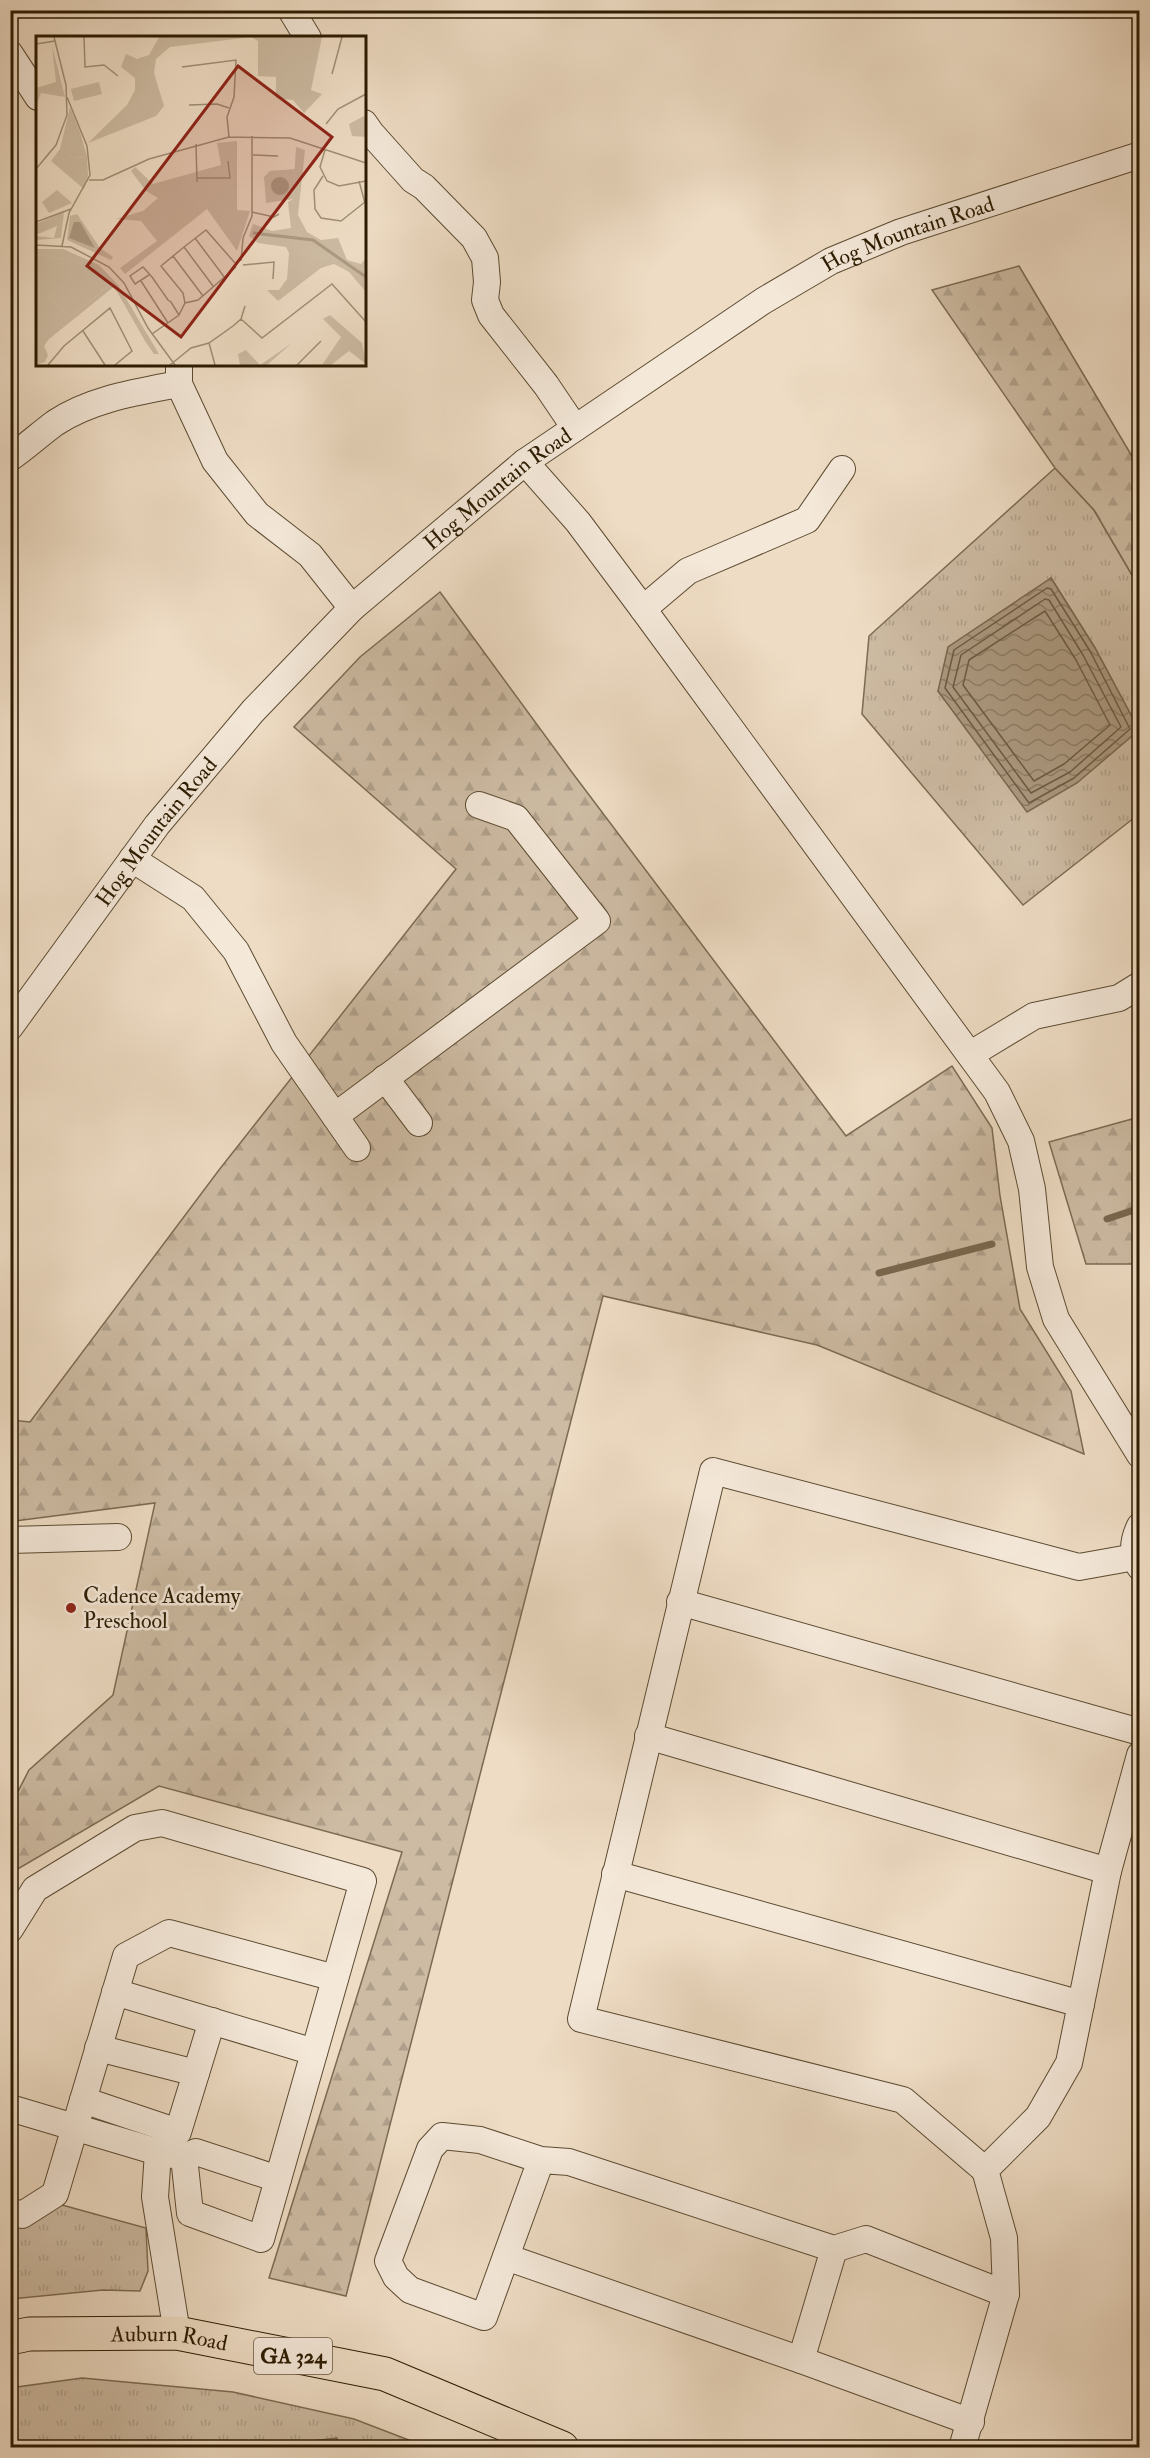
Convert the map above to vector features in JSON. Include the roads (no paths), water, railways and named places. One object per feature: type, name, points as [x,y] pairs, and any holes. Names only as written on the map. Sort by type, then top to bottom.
[{"type":"main road","name":"Auburn Road","points":[[10,2338],[29,2334],[177,2333],[386,2374],[562,2448]]},
{"type":"street","points":[[291,10],[307,36]]},
{"type":"street","points":[[10,54],[36,94]]},
{"type":"street","points":[[366,126],[413,180],[424,187],[474,238],[485,258],[487,282],[485,300],[491,315],[546,385],[575,428]]},
{"type":"street","name":"Hog Mountain Road","points":[[10,1027],[157,825],[253,711],[352,608],[525,462],[763,301],[831,261],[901,232],[1140,155]]},
{"type":"street","points":[[10,458],[56,423],[90,406],[179,374],[215,461],[257,514],[310,555],[352,608]]},
{"type":"street","points":[[525,462],[578,522],[997,1092],[1022,1141],[1032,1189],[1040,1267],[1056,1318],[1140,1455]]},
{"type":"street","points":[[643,609],[688,571],[807,520],[842,469]]},
{"type":"street","points":[[335,1116],[597,921],[516,819],[479,805]]},
{"type":"street","points":[[132,859],[193,898],[236,951],[284,1043],[357,1148]]},
{"type":"street","points":[[970,1054],[1034,1016],[1119,998],[1140,985]]},
{"type":"street","points":[[385,1078],[419,1123]]},
{"type":"street","points":[[962,2448],[1006,2294],[1004,2238],[985,2170],[903,2100],[581,2019],[713,1471],[1079,1567],[1137,1562],[1134,1539],[1140,1526]]},
{"type":"street","points":[[10,1540],[118,1537]]},
{"type":"street","points":[[680,1602],[1140,1732]]},
{"type":"street","points":[[648,1736],[1108,1870]]},
{"type":"street","points":[[985,2170],[1038,2118],[1069,2063],[1108,1870],[1140,1755]]},
{"type":"street","points":[[10,1929],[35,1889],[135,1828],[162,1823],[363,1881],[261,2239],[190,2213],[173,2149],[82,2100]]},
{"type":"street","points":[[615,1874],[1081,2004]]},
{"type":"street","points":[[10,2211],[22,2215],[55,2194],[126,1956],[169,1933],[335,1978]]},
{"type":"street","points":[[115,1992],[314,2052]]},
{"type":"street","points":[[177,2333],[155,2197],[173,2149],[212,2021]]},
{"type":"street","points":[[98,2048],[196,2073]]},
{"type":"street","points":[[10,2108],[75,2126],[173,2149],[196,2152],[278,2178]]},
{"type":"street","points":[[541,2160],[484,2317],[410,2290],[396,2277],[388,2261],[430,2149],[442,2136],[480,2140],[541,2160],[569,2162],[834,2249],[866,2239],[1006,2294]]},
{"type":"street","points":[[801,2360],[834,2249]]},
{"type":"street","points":[[506,2257],[971,2422]]},
{"type":"water","points":[[1051,578],[1095,648],[1139,730],[1077,783],[1027,812],[938,691],[948,647]]},
{"type":"waterway","points":[[1107,1219],[1140,1208]]},
{"type":"waterway","points":[[879,1273],[992,1244]]},
{"type":"place","name":"Cadence Academy Preschool","points":[[71,1608]]}]
